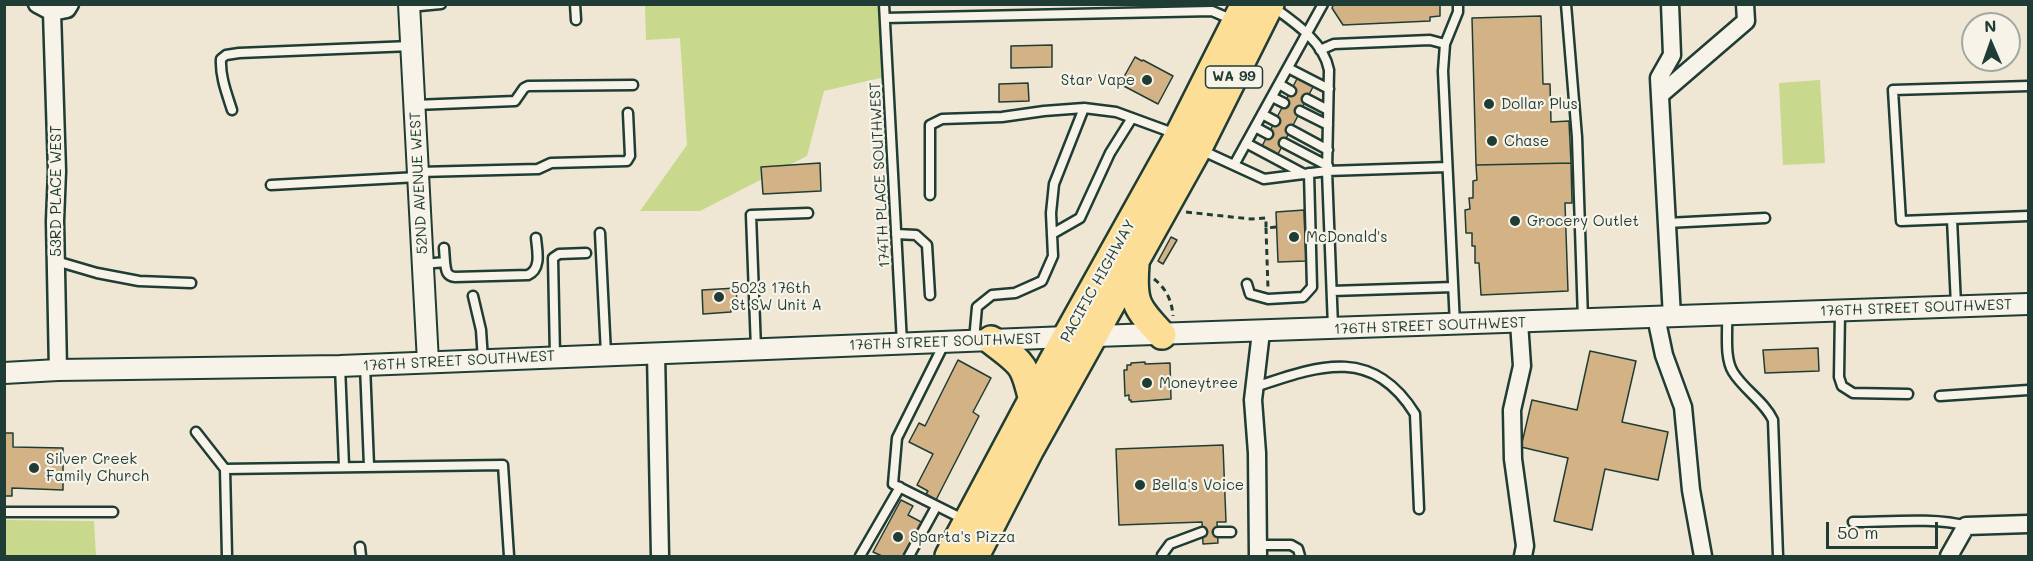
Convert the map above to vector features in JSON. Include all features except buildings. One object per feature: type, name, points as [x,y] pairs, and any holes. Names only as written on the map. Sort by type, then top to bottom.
[{"type":"highway","name":"PACIFIC HIGHWAY","points":[[975,556],[1029,451],[1080,337],[1188,142],[1270,5]]},
{"type":"highway","name":"PACIFIC HIGHWAY","points":[[949,556],[1033,400],[1080,337],[1142,268],[1188,142],[1241,13]]},
{"type":"highway","points":[[1142,268],[1133,289],[1135,300],[1142,313],[1167,325]]},
{"type":"highway","points":[[983,340],[1022,364],[1027,374],[1033,400]]},
{"type":"street","name":"53RD PLACE WEST","points":[[58,370],[54,221],[57,171],[45,8],[68,9],[70,4]]},
{"type":"street","points":[[1670,4],[1672,54],[1659,78],[1667,223],[1664,356],[1683,407],[1691,490],[1703,556]]},
{"type":"street","points":[[1660,95],[1746,21],[1745,4]]},
{"type":"street","name":"52ND AVENUE WEST","points":[[409,6],[428,362]]},
{"type":"street","name":"176TH STREET SOUTHWEST","points":[[4,373],[58,370],[340,366],[1080,337],[1167,325],[1261,332],[2028,304]]},
{"type":"street","points":[[1519,322],[1522,366],[1512,410],[1513,459],[1525,546],[1523,556]]},
{"type":"street","points":[[1258,551],[1257,453],[1253,400],[1261,332]]},
{"type":"street","points":[[656,353],[660,556]]},
{"type":"street","points":[[1949,556],[1966,526],[2028,524]]},
{"type":"lane","points":[[409,6],[441,4]]},
{"type":"lane","points":[[575,4],[576,20]]},
{"type":"lane","name":"174TH PLACE SOUTHWEST","points":[[884,4],[902,343]]},
{"type":"lane","points":[[1234,165],[1323,4]]},
{"type":"lane","points":[[1455,325],[1443,71],[1445,44],[1458,12],[1458,4]]},
{"type":"lane","points":[[1566,4],[1577,137],[1583,320]]},
{"type":"lane","points":[[1270,5],[1300,26],[1327,59],[1329,90],[1327,169],[1333,329]]},
{"type":"lane","points":[[885,18],[1159,8],[1241,13]]},
{"type":"lane","points":[[1320,50],[1334,44],[1430,40],[1445,44]]},
{"type":"lane","points":[[232,110],[221,66],[221,60],[226,55],[411,46]]},
{"type":"lane","points":[[1288,68],[1329,90]]},
{"type":"lane","points":[[1279,84],[1291,91]]},
{"type":"lane","points":[[415,105],[515,101],[528,86],[633,85]]},
{"type":"lane","points":[[2028,86],[1893,90],[1901,221],[2028,216]]},
{"type":"lane","points":[[1272,97],[1284,103]]},
{"type":"lane","points":[[1306,99],[1328,110]]},
{"type":"lane","points":[[930,195],[930,125],[942,119],[1002,117],[1084,108],[1116,112],[1132,118],[1264,179],[1307,174],[1327,169],[1447,167]]},
{"type":"lane","points":[[983,340],[977,307],[992,295],[1015,293],[1042,281],[1053,256],[1051,213],[1054,184],[1084,108]]},
{"type":"lane","points":[[1300,111],[1328,125]]},
{"type":"lane","points":[[272,185],[419,174],[538,169],[551,163],[627,161],[630,156],[628,113]]},
{"type":"lane","points":[[1262,114],[1275,121]]},
{"type":"lane","points":[[1052,234],[1080,218],[1110,153],[1132,118]]},
{"type":"lane","points":[[1255,127],[1268,134]]},
{"type":"lane","points":[[1291,129],[1328,150]]},
{"type":"lane","points":[[1246,143],[1307,174]]},
{"type":"lane","points":[[1284,143],[1327,169]]},
{"type":"lane","points":[[1247,284],[1250,294],[1268,299],[1303,297],[1312,287],[1307,174]]},
{"type":"lane","points":[[756,349],[751,215],[808,213]]},
{"type":"lane","points":[[1667,223],[1766,218]]},
{"type":"lane","points":[[1952,219],[1956,305]]},
{"type":"lane","points":[[600,232],[606,355]]},
{"type":"lane","points":[[896,234],[913,234],[925,242],[930,295]]},
{"type":"lane","points":[[444,248],[446,272],[450,276],[528,275],[536,271],[537,267],[536,238]]},
{"type":"lane","points":[[555,357],[553,258],[559,254],[586,253]]},
{"type":"lane","points":[[56,261],[97,273],[139,281],[191,283]]},
{"type":"lane","points":[[423,264],[445,262]]},
{"type":"lane","points":[[1332,291],[1453,287]]},
{"type":"lane","points":[[473,296],[481,330],[483,360]]},
{"type":"lane","points":[[1840,310],[1839,377],[1842,386],[1853,393],[1908,394]]},
{"type":"lane","points":[[1727,315],[1729,360],[1733,372],[1768,410],[1773,420],[1778,556]]},
{"type":"lane","points":[[945,342],[897,438],[893,484],[966,521]]},
{"type":"lane","points":[[365,365],[369,466]]},
{"type":"lane","points":[[340,366],[344,466]]},
{"type":"lane","points":[[1254,387],[1308,369],[1337,366],[1357,368],[1374,374],[1393,387],[1408,402],[1415,414],[1419,509]]},
{"type":"lane","points":[[1940,396],[2028,390]]},
{"type":"lane","points":[[196,432],[225,469],[227,556]]},
{"type":"lane","points":[[225,469],[503,465],[509,556]]},
{"type":"lane","points":[[860,556],[900,487]]},
{"type":"lane","points":[[909,556],[936,507]]},
{"type":"lane","points":[[4,512],[113,512]]},
{"type":"lane","points":[[1853,522],[1947,522],[1966,526]]},
{"type":"lane","points":[[1162,555],[1170,544],[1202,532]]},
{"type":"lane","points":[[1218,532],[1231,532]]},
{"type":"lane","points":[[1258,551],[1292,545],[1298,549],[1300,556]]},
{"type":"lane","points":[[360,547],[361,556]]},
{"type":"path","points":[[1184,212],[1251,219],[1266,218],[1268,299]]},
{"type":"path","points":[[1266,228],[1276,227]]},
{"type":"path","points":[[1142,268],[1164,289],[1173,308],[1167,325]]},
{"type":"green space","points":[[645,5],[880,5],[889,76],[824,91],[807,156],[700,211],[640,211],[687,145],[680,38],[646,40]]},
{"type":"green space","points":[[1820,80],[1825,163],[1783,165],[1779,83]]},
{"type":"green space","points":[[5,520],[94,521],[96,556],[5,556]]},
{"type":"place","name":"Star Vape","points":[[1147,80]]},
{"type":"place","name":"Dollar Plus","points":[[1489,104]]},
{"type":"place","name":"Chase","points":[[1492,141]]},
{"type":"place","name":"Grocery Outlet","points":[[1515,221]]},
{"type":"place","name":"McDonald's","points":[[1294,237]]},
{"type":"place","name":"5023 176th St SW Unit A","points":[[719,297]]},
{"type":"place","name":"Moneytree","points":[[1147,383]]},
{"type":"place","name":"Silver Creek Family Church","points":[[34,468]]},
{"type":"place","name":"Bella's Voice","points":[[1140,485]]},
{"type":"place","name":"Sparta's Pizza","points":[[898,537]]}]
